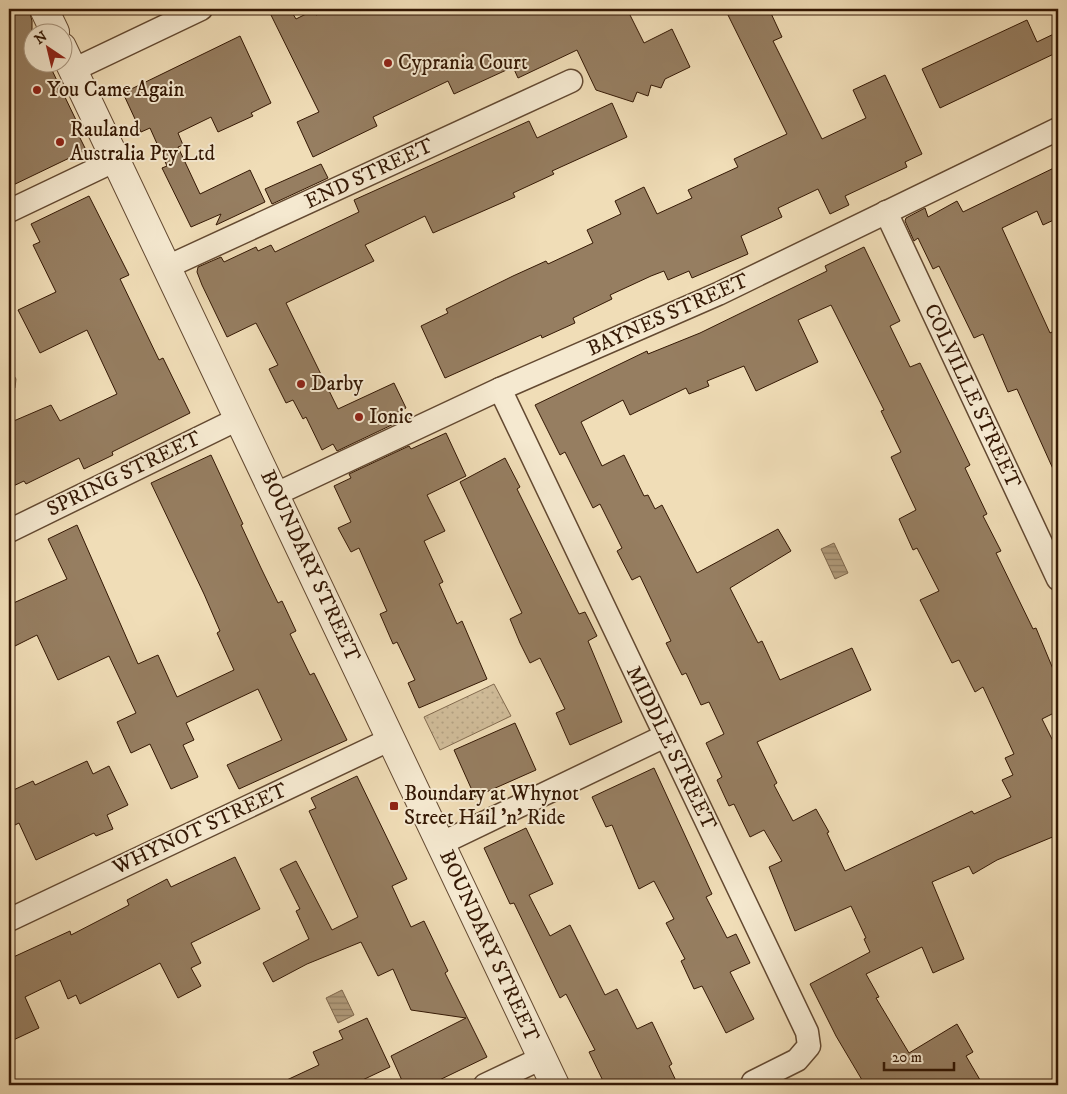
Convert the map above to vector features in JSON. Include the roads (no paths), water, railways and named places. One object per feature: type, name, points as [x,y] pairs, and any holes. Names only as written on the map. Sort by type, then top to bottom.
[{"type":"street","points":[[44,9],[50,22]]},
{"type":"street","points":[[72,57],[201,9]]},
{"type":"street","name":"BOUNDARY STREET","points":[[72,67],[555,1085]]},
{"type":"street","name":"END STREET","points":[[167,267],[571,81]]},
{"type":"street","name":"BAYNES STREET","points":[[276,494],[500,389],[718,294],[1058,129]]},
{"type":"street","points":[[9,211],[116,160]]},
{"type":"street","name":"COLVILLE STREET","points":[[886,212],[1057,572]]},
{"type":"street","name":"MIDDLE STREET","points":[[500,389],[809,1036],[809,1048],[803,1055],[753,1082]]},
{"type":"street","name":"SPRING STREET","points":[[9,531],[240,418]]},
{"type":"street","points":[[440,844],[665,736]]},
{"type":"street","name":"WHYNOT STREET","points":[[9,920],[391,739]]},
{"type":"street","points":[[485,1085],[542,1058]]},
{"type":"place","name":"Cyprania Court","points":[[388,63]]},
{"type":"place","name":"You Came Again","points":[[37,90]]},
{"type":"place","name":"Rauland Australia Pty Ltd","points":[[60,142]]},
{"type":"place","name":"Darby","points":[[301,384]]},
{"type":"place","name":"Ionic","points":[[359,417]]},
{"type":"place","name":"Boundary at Whynot Street Hail 'n' Ride","points":[[394,806]]}]
